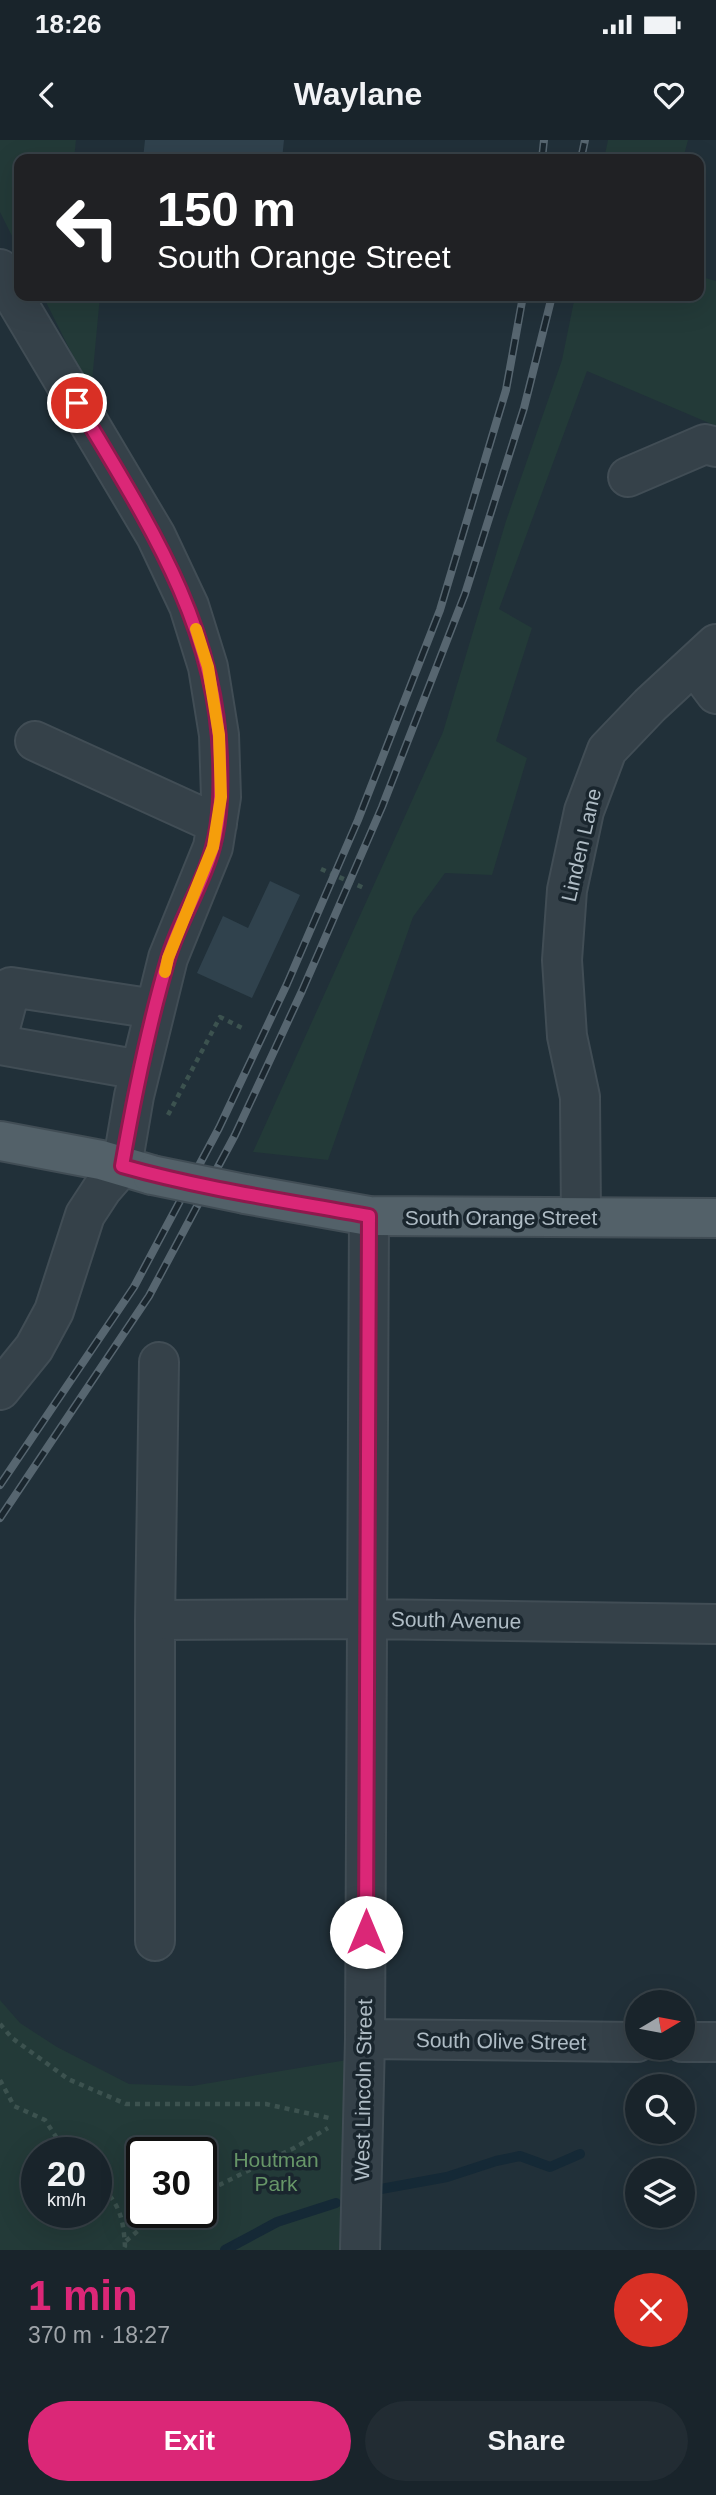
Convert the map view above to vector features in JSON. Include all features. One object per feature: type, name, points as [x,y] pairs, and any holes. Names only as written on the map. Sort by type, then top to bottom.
[{"type":"main road","name":"South Orange Street","points":[[0,1141],[245,1194],[369,1216],[716,1219]]},
{"type":"street","points":[[0,268],[14,297]]},
{"type":"street","points":[[0,1391],[34,1348],[54,1311],[85,1215],[102,1189],[137,1170],[140,1070],[168,958],[213,847],[221,797],[219,735],[208,667],[189,607],[156,536],[16,301]]},
{"type":"street","points":[[628,477],[705,444],[716,447]]},
{"type":"street","name":"Linden Lane","points":[[581,1217],[580,1097],[567,1036],[562,960],[567,890],[584,811],[607,750],[650,705],[709,668]]},
{"type":"street","points":[[35,741],[217,824]]},
{"type":"street","points":[[0,1028],[11,987],[155,1009]]},
{"type":"street","points":[[0,1045],[140,1070]]},
{"type":"street","name":"West Lincoln Street","points":[[360,2250],[365,2039],[369,1216]]},
{"type":"street","points":[[155,1941],[155,1620],[159,1362]]},
{"type":"street","name":"South Avenue","points":[[155,1620],[367,1619],[716,1624]]},
{"type":"street","name":"South Olive Street","points":[[365,2039],[625,2042]]},
{"type":"street","points":[[695,2042],[716,2042]]},
{"type":"path","points":[[321,869],[364,888]]},
{"type":"path","points":[[165,1120],[220,1017],[246,1030]]},
{"type":"path","points":[[0,2024],[12,2038],[68,2079],[126,2104],[266,2104],[340,2120]]},
{"type":"path","points":[[0,2080],[14,2106],[45,2120],[56,2137]]},
{"type":"path","points":[[217,2186],[294,2148],[328,2127]]},
{"type":"path","points":[[112,2200],[122,2215],[125,2241],[123,2250]]},
{"type":"path","points":[[125,2241],[141,2228]]},
{"type":"green space","points":[[0,140],[76,140],[75,154],[14,154],[14,240],[0,212]]},
{"type":"green space","points":[[608,140],[688,140],[684,154],[605,154]]},
{"type":"green space","points":[[704,278],[716,281],[716,426],[587,371],[499,609],[532,628],[496,741],[527,758],[492,875],[445,873],[413,917],[328,1160],[253,1152],[443,732],[506,521],[562,360],[574,301],[704,301]]},
{"type":"green space","points":[[46,301],[100,301],[91,392]]},
{"type":"green space","name":"Houtman Park","points":[[0,2000],[20,2023],[57,2047],[129,2084],[192,2086],[347,2060],[355,2250],[0,2250]]},
{"type":"building","points":[[145,140],[284,140],[283,154],[144,154]]},
{"type":"building","points":[[270,881],[300,895],[252,998],[197,973],[223,916],[248,928]]},
{"type":"waterway","points":[[381,2189],[447,2177],[520,2156],[550,2167],[580,2154]]},
{"type":"waterway","points":[[225,2250],[277,2222],[336,2203]]},
{"type":"railway","points":[[543,154],[544,140]]},
{"type":"railway","points":[[582,154],[585,140]]},
{"type":"railway","points":[[0,1485],[134,1287],[219,1128],[287,984],[358,820],[440,610],[506,390],[522,301]]},
{"type":"railway","points":[[0,1518],[149,1296],[235,1135],[302,991],[382,807],[465,594],[524,408],[551,301]]},
{"type":"slow traffic","points":[[165,972],[168,958],[213,847],[221,797],[219,735],[208,667],[196,629]]},
{"type":"route","points":[[77,403],[156,536],[189,607],[208,667],[219,735],[221,797],[213,847],[168,958],[134,1096],[122,1166],[152,1175],[245,1194],[369,1216],[366,1932]]}]
